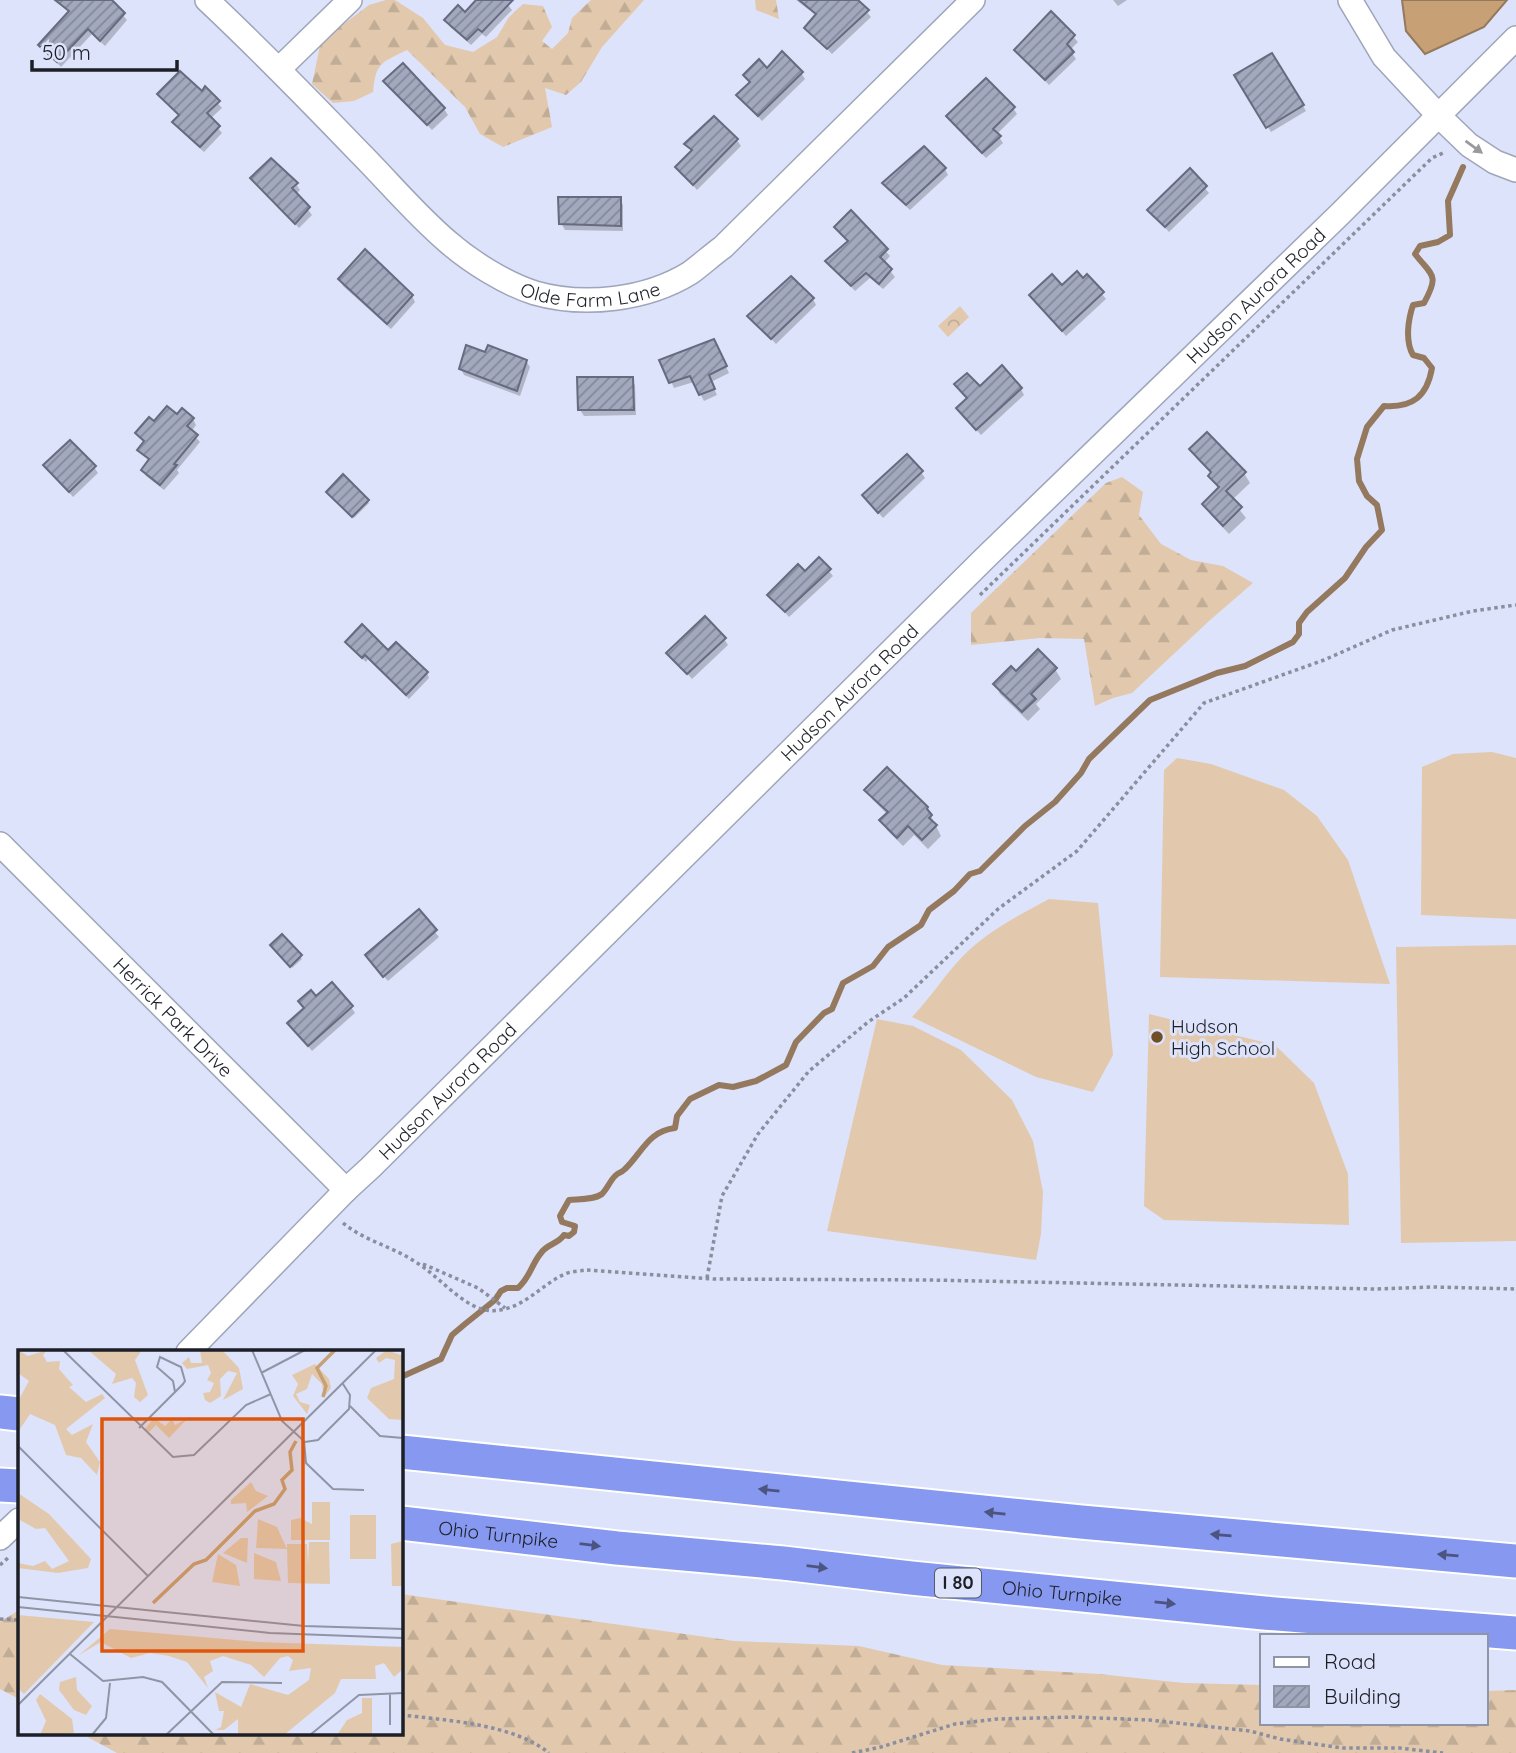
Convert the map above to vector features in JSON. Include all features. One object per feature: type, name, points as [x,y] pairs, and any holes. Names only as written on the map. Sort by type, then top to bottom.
[{"type":"highway","points":[[0,1412],[18,1414]]},
{"type":"highway","points":[[402,1452],[1081,1522],[1516,1561]]},
{"type":"highway","points":[[0,1485],[18,1486]]},
{"type":"highway","name":"Ohio Turnpike","points":[[402,1523],[617,1548],[1264,1613],[1516,1633]]},
{"type":"street","name":"Olde Farm Lane","points":[[208,0],[447,242],[481,267],[533,292],[562,298],[595,300],[640,294],[661,287],[689,273],[723,247],[973,0]]},
{"type":"street","points":[[279,69],[350,0]]},
{"type":"street","points":[[1350,0],[1384,57],[1439,116],[1469,145],[1496,162],[1516,170]]},
{"type":"street","name":"Hudson Aurora Road","points":[[190,1350],[346,1190],[1516,38]]},
{"type":"street","name":"Herrick Park Drive","points":[[0,844],[346,1190]]},
{"type":"street","points":[[0,1538],[18,1521]]},
{"type":"path","points":[[974,601],[1432,158],[1443,153]]},
{"type":"path","points":[[706,1278],[722,1196],[758,1134],[808,1071],[868,1022],[904,998],[998,908],[1077,851],[1204,703],[1324,660],[1392,630],[1516,604]]},
{"type":"path","points":[[352,1215],[344,1223],[352,1230],[414,1261],[478,1288],[506,1309]]},
{"type":"path","points":[[414,1261],[457,1296],[491,1312],[523,1302],[567,1273],[607,1270],[706,1278],[1516,1289]]},
{"type":"path","points":[[0,1619],[18,1620]]},
{"type":"path","points":[[402,1715],[489,1728],[538,1744],[550,1753]]},
{"type":"path","points":[[852,1753],[956,1724],[997,1719],[1074,1717],[1149,1720],[1250,1731],[1343,1748],[1399,1748],[1443,1753]]},
{"type":"green space","points":[[395,0],[423,18],[445,45],[473,52],[497,37],[509,17],[523,4],[543,6],[552,27],[542,41],[552,49],[568,33],[572,18],[591,0],[644,0],[602,47],[581,82],[566,95],[545,88],[552,127],[503,147],[480,134],[465,107],[407,50],[381,65],[373,92],[354,101],[333,103],[312,84],[321,41],[369,5]]},
{"type":"green space","points":[[755,0],[776,0],[779,19],[756,10]]},
{"type":"green space","points":[[960,306],[969,317],[948,337],[938,326]]},
{"type":"green space","points":[[1122,477],[1143,492],[1139,515],[1161,544],[1191,560],[1223,566],[1253,583],[1132,693],[1095,706],[1084,639],[1040,638],[971,645],[971,613],[1106,483]]},
{"type":"green space","points":[[1492,752],[1516,758],[1516,919],[1421,915],[1422,767],[1453,754]]},
{"type":"green space","points":[[1177,758],[1211,764],[1284,790],[1317,816],[1348,860],[1390,984],[1160,977],[1164,770]]},
{"type":"green space","points":[[1049,899],[1098,903],[1113,1055],[1093,1092],[1036,1077],[912,1017],[955,964],[982,939]]},
{"type":"green space","points":[[1516,945],[1516,1241],[1401,1243],[1396,947]]},
{"type":"green space","points":[[1149,1014],[1275,1045],[1314,1083],[1348,1174],[1349,1225],[1164,1220],[1144,1206]]},
{"type":"green space","points":[[877,1019],[913,1026],[961,1050],[1012,1100],[1033,1141],[1043,1192],[1041,1234],[1036,1260],[827,1231]]},
{"type":"green space","points":[[402,1594],[734,1641],[859,1646],[942,1665],[1099,1674],[1184,1683],[1260,1685],[1260,1725],[1488,1725],[1488,1691],[1516,1690],[1516,1753],[117,1753],[86,1736],[402,1736]]},
{"type":"green space","points":[[18,1611],[18,1698],[0,1689],[0,1622]]},
{"type":"shaded area","points":[[1402,0],[1507,0],[1484,27],[1425,54],[1406,31]]},
{"type":"building","points":[[55,0],[112,0],[125,13],[100,41],[88,29],[57,62],[38,45],[69,11]]},
{"type":"building","points":[[476,0],[513,0],[482,32],[478,29],[467,40],[444,20],[458,5],[465,12]]},
{"type":"building","points":[[799,0],[858,0],[869,10],[827,49],[804,28],[816,14]]},
{"type":"building","points":[[1051,11],[1075,35],[1067,44],[1074,52],[1045,80],[1014,50]]},
{"type":"building","points":[[782,51],[803,72],[758,116],[736,95],[750,82],[743,75],[759,59],[767,68]]},
{"type":"building","points":[[1272,53],[1304,105],[1266,128],[1234,75]]},
{"type":"building","points":[[403,63],[445,108],[427,125],[383,81]]},
{"type":"building","points":[[180,71],[202,91],[205,86],[220,101],[207,113],[220,126],[200,147],[172,122],[179,115],[157,94]]},
{"type":"building","points":[[986,78],[1015,107],[993,129],[1001,136],[982,153],[946,116]]},
{"type":"building","points":[[714,116],[738,139],[693,185],[675,167],[692,150],[684,144]]},
{"type":"building","points":[[924,146],[946,168],[906,205],[882,183]]},
{"type":"building","points":[[271,158],[298,183],[292,188],[310,207],[295,224],[250,178]]},
{"type":"building","points":[[1190,168],[1207,186],[1165,227],[1147,210]]},
{"type":"building","points":[[558,197],[621,197],[621,226],[559,224]]},
{"type":"building","points":[[851,210],[888,249],[880,257],[892,269],[879,284],[866,273],[851,286],[825,261],[848,241],[834,227]]},
{"type":"building","points":[[365,249],[413,295],[387,324],[338,279]]},
{"type":"building","points":[[1077,271],[1083,278],[1087,274],[1104,292],[1062,331],[1029,295],[1052,274],[1062,285]]},
{"type":"building","points":[[791,276],[814,298],[771,339],[747,316]]},
{"type":"building","points":[[714,339],[727,366],[709,375],[715,389],[699,395],[690,376],[669,383],[659,360]]},
{"type":"building","points":[[466,345],[485,352],[488,345],[527,360],[517,391],[459,369]]},
{"type":"building","points":[[1002,365],[1022,388],[976,430],[956,408],[967,398],[954,384],[967,373],[980,386]]},
{"type":"building","points":[[577,377],[633,377],[634,410],[578,410]]},
{"type":"building","points":[[167,406],[177,414],[182,408],[194,418],[187,426],[198,435],[160,485],[141,470],[149,459],[137,450],[144,441],[135,433],[149,417],[154,421]]},
{"type":"building","points":[[1207,432],[1246,472],[1226,491],[1242,507],[1223,526],[1202,504],[1219,487],[1208,476],[1211,472],[1189,449]]},
{"type":"building","points":[[70,440],[96,466],[69,492],[43,465]]},
{"type":"building","points":[[907,454],[923,471],[878,513],[862,495]]},
{"type":"building","points":[[343,474],[369,500],[352,517],[326,492]]},
{"type":"building","points":[[819,557],[831,569],[785,612],[767,595],[798,564],[805,571]]},
{"type":"building","points":[[705,616],[726,638],[687,674],[666,653]]},
{"type":"building","points":[[362,624],[388,650],[396,642],[428,672],[406,695],[365,655],[362,658],[345,642]]},
{"type":"building","points":[[1038,649],[1057,668],[1031,694],[1036,699],[1022,712],[993,684],[1011,666],[1016,671]]},
{"type":"building","points":[[887,767],[928,807],[932,815],[929,818],[937,825],[922,840],[908,826],[897,838],[879,820],[888,812],[864,790]]},
{"type":"building","points":[[419,909],[437,930],[383,977],[365,955]]},
{"type":"building","points":[[282,934],[302,955],[290,967],[270,945]]},
{"type":"building","points":[[332,982],[353,1006],[308,1046],[287,1023],[304,1008],[298,1001],[311,990],[316,996]]},
{"type":"waterway","points":[[402,1377],[441,1359],[452,1335],[495,1300],[501,1291],[518,1288],[543,1250],[564,1235],[569,1236],[574,1232],[575,1226],[562,1222],[560,1216],[569,1200],[602,1194],[613,1178],[631,1163],[652,1138],[658,1133],[675,1128],[677,1116],[690,1099],[719,1085],[733,1087],[756,1081],[786,1065],[796,1042],[824,1013],[832,1009],[843,983],[873,966],[888,947],[921,925],[929,910],[954,891],[970,874],[980,871],[1025,826],[1055,802],[1081,773],[1089,759],[1150,700],[1217,673],[1245,666],[1293,642],[1299,634],[1299,623],[1307,612],[1345,578],[1366,547],[1382,530],[1377,505],[1367,496],[1359,481],[1357,459],[1367,427],[1384,406],[1411,402],[1422,393],[1430,378],[1432,368],[1424,358],[1413,355],[1408,337],[1413,305],[1424,303],[1433,281],[1430,272],[1415,254],[1420,246],[1438,242],[1450,235],[1448,201],[1463,167]]},
{"type":"place","name":"Hudson High School","points":[[1157,1037]]}]
